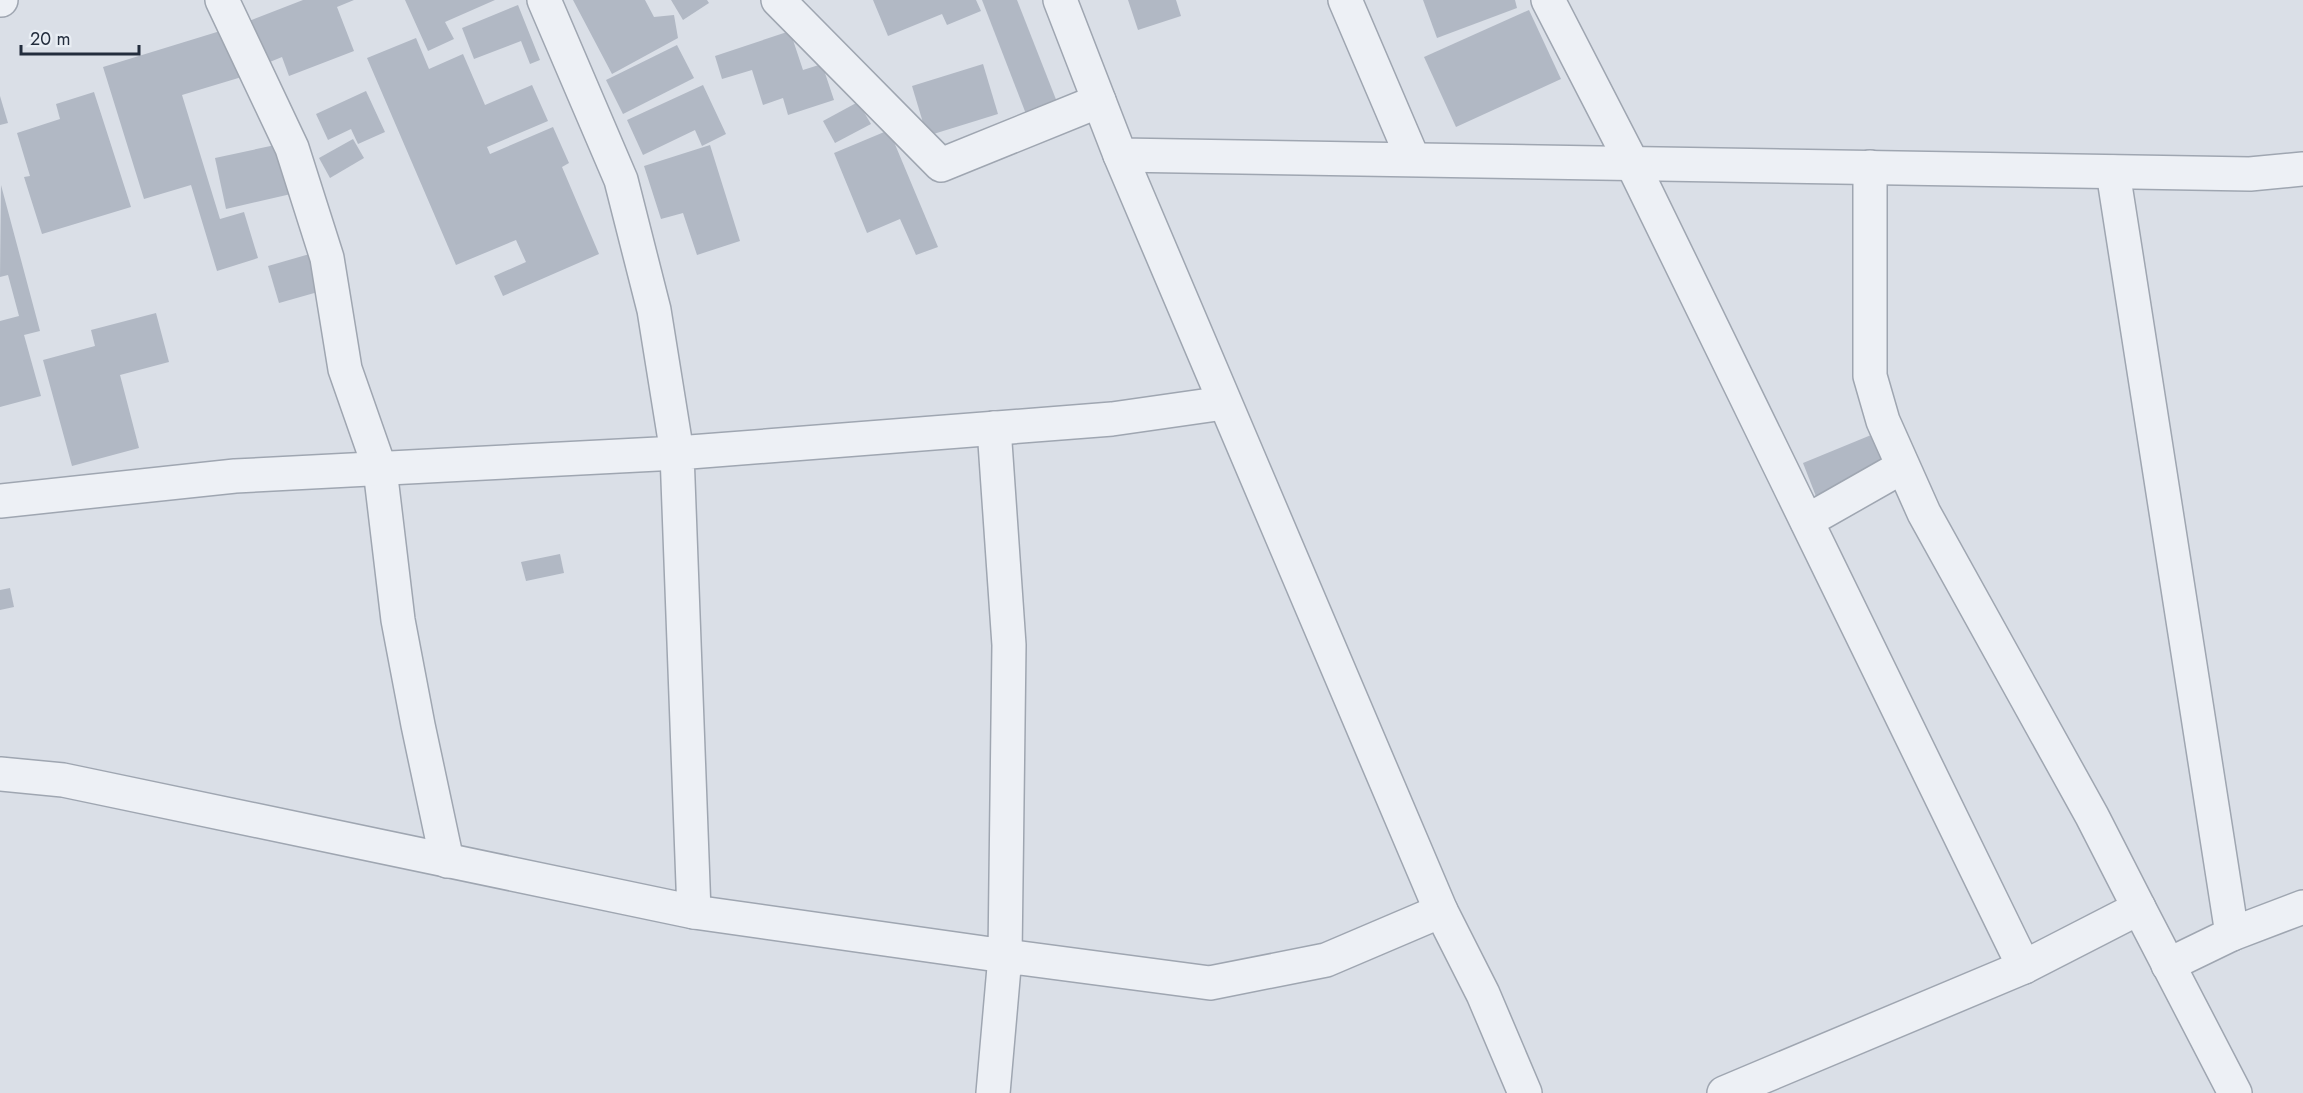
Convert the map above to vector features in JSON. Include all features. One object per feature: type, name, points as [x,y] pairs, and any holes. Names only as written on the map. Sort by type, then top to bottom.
[{"type":"street","points":[[222,0],[292,148],[327,258],[345,369],[380,469],[398,620],[447,861]]},
{"type":"street","points":[[544,0],[621,180],[654,310],[677,453],[694,912]]},
{"type":"street","points":[[778,0],[941,165],[1099,100]]},
{"type":"street","points":[[1060,0],[1120,155],[1224,403],[1441,911],[1483,994],[1525,1093]]},
{"type":"street","points":[[1345,0],[1413,159]]},
{"type":"street","points":[[1548,0],[1632,163],[2024,967]]},
{"type":"street","points":[[1120,155],[2250,174],[2303,169]]},
{"type":"street","points":[[1870,167],[1870,376],[1883,421],[1924,513],[2092,816],[2235,1093]]},
{"type":"street","points":[[2113,172],[2232,934]]},
{"type":"street","points":[[0,501],[236,476],[677,453],[1112,419],[1224,403]]},
{"type":"street","points":[[993,1093],[1005,956],[1009,645],[994,428]]},
{"type":"street","points":[[1807,521],[1902,467]]},
{"type":"street","points":[[0,774],[63,780],[694,912],[1210,983],[1326,960],[1441,911]]},
{"type":"street","points":[[2168,965],[2232,934],[2303,907]]},
{"type":"street","points":[[1724,1093],[2024,967],[2139,908]]},
{"type":"building","points":[[303,0],[354,0],[337,7],[354,51],[289,76],[282,57],[265,64],[249,21]]},
{"type":"building","points":[[405,0],[495,0],[445,22],[454,39],[428,51]]},
{"type":"building","points":[[573,0],[645,0],[654,17],[674,15],[678,38],[612,74]]},
{"type":"building","points":[[671,0],[707,0],[709,3],[683,20]]},
{"type":"building","points":[[873,0],[976,0],[981,11],[947,25],[942,14],[888,36]]},
{"type":"building","points":[[982,0],[1017,0],[1057,102],[1026,114]]},
{"type":"building","points":[[1128,0],[1176,0],[1181,16],[1138,30]]},
{"type":"building","points":[[1423,0],[1515,0],[1517,8],[1437,38]]},
{"type":"building","points":[[518,5],[540,60],[530,64],[521,41],[474,59],[462,28]]},
{"type":"building","points":[[1529,10],[1561,79],[1456,127],[1424,57]]},
{"type":"building","points":[[230,28],[245,76],[182,95],[220,219],[244,212],[258,258],[217,271],[191,185],[144,199],[103,67]]},
{"type":"building","points":[[790,31],[803,70],[822,64],[834,100],[788,115],[783,98],[763,105],[752,70],[722,79],[715,56]]},
{"type":"building","points":[[416,38],[429,69],[463,54],[485,105],[532,85],[548,121],[487,147],[490,154],[553,127],[569,163],[562,167],[599,254],[503,296],[494,276],[526,262],[516,240],[456,265],[367,58]]},
{"type":"building","points":[[677,45],[694,78],[623,114],[606,80]]},
{"type":"building","points":[[983,64],[998,114],[927,136],[912,86]]},
{"type":"building","points":[[703,85],[726,134],[702,146],[695,130],[643,155],[627,120]]},
{"type":"building","points":[[366,91],[385,132],[358,144],[351,129],[328,140],[316,114]]},
{"type":"building","points":[[94,92],[131,207],[42,234],[24,177],[30,176],[17,133],[60,119],[56,104]]},
{"type":"building","points":[[0,96],[8,123],[0,125]]},
{"type":"building","points":[[858,102],[871,124],[835,143],[823,121]]},
{"type":"building","points":[[889,130],[938,247],[916,255],[900,219],[867,233],[834,153]]},
{"type":"building","points":[[353,139],[364,158],[330,178],[319,158]]},
{"type":"building","points":[[280,144],[291,194],[226,209],[215,158]]},
{"type":"building","points":[[710,145],[740,241],[697,255],[683,213],[661,219],[644,166]]},
{"type":"building","points":[[1,185],[40,331],[24,335],[41,396],[0,407],[0,321],[19,316],[8,275],[0,277]]},
{"type":"building","points":[[320,251],[332,288],[279,303],[268,266]]},
{"type":"building","points":[[156,313],[169,362],[120,375],[139,448],[72,466],[43,360],[95,346],[91,330]]},
{"type":"building","points":[[1876,433],[1891,470],[1817,499],[1803,463]]},
{"type":"building","points":[[560,554],[564,573],[526,581],[521,562]]},
{"type":"building","points":[[10,588],[14,607],[0,610],[0,590]]}]
